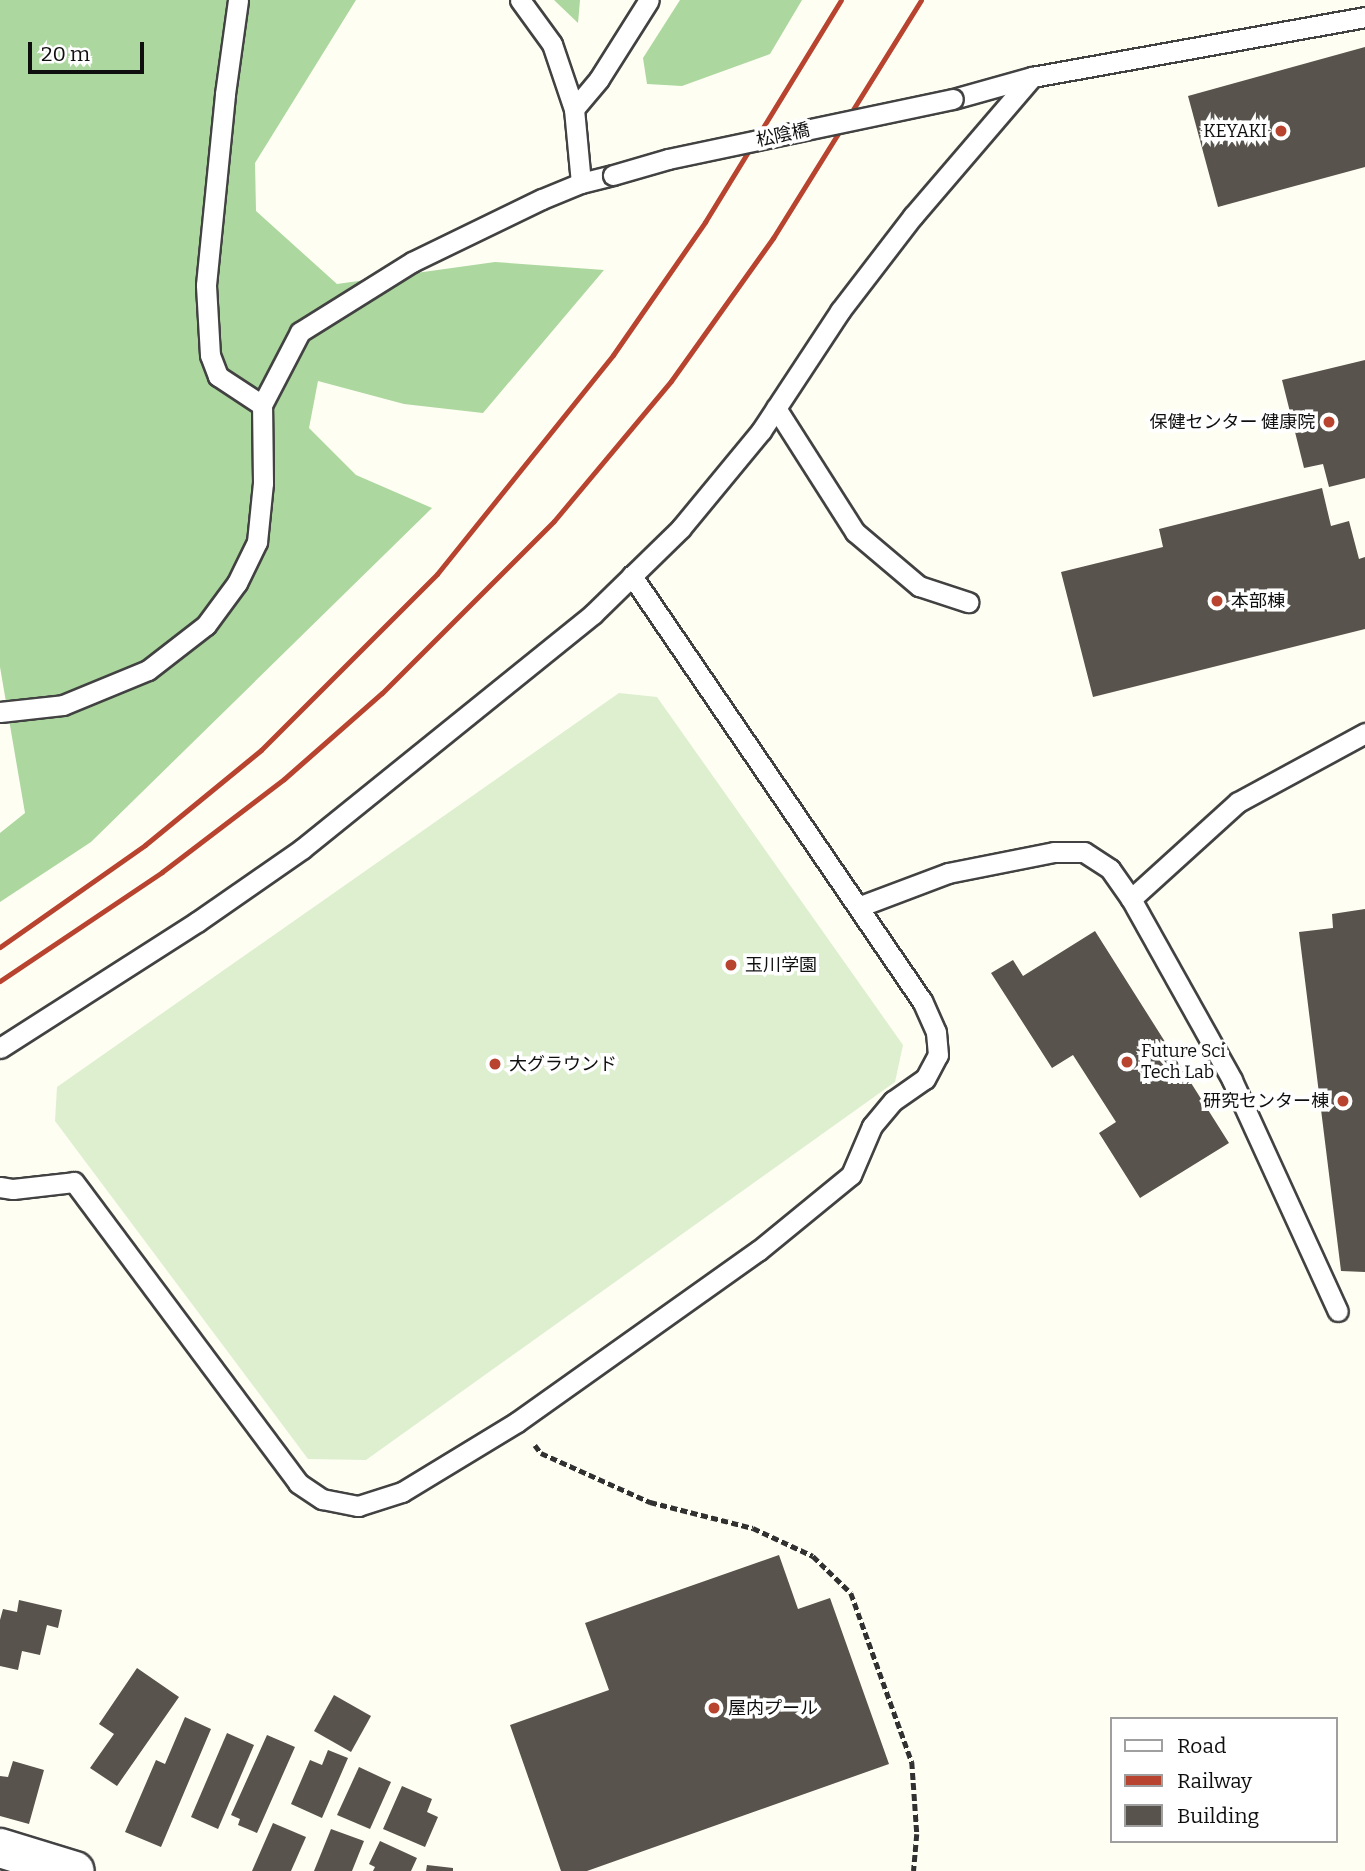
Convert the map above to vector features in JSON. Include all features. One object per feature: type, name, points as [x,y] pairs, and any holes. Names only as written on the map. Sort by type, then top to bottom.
[{"type":"street","points":[[0,1848],[75,1871]]},
{"type":"lane","points":[[0,712],[63,705],[148,670],[206,625],[237,583],[257,542],[263,483],[262,405],[218,376],[210,355],[206,285],[225,94],[238,0]]},
{"type":"lane","points":[[520,0],[552,44],[574,108],[581,183]]},
{"type":"lane","points":[[574,108],[599,79],[649,0]]},
{"type":"lane","name":"松陰橋","points":[[262,405],[300,332],[412,262],[581,183],[668,159],[953,99],[1032,77],[1365,17]]},
{"type":"lane","points":[[0,1048],[197,922],[302,849],[572,632],[632,576],[681,528],[776,408],[840,311],[913,216],[1032,77]]},
{"type":"lane","points":[[776,408],[855,532],[919,586],[968,602]]},
{"type":"lane","points":[[0,1187],[13,1189],[74,1182],[298,1483],[321,1499],[358,1506],[402,1492],[517,1422],[758,1251],[851,1175],[872,1126],[893,1101],[925,1079],[938,1055],[936,1032],[922,1001],[632,576]]},
{"type":"lane","points":[[1130,899],[1238,802],[1365,733]]},
{"type":"lane","points":[[858,907],[948,873],[1054,852],[1084,852],[1110,869],[1130,899],[1232,1080],[1338,1311]]},
{"type":"path","points":[[517,1422],[541,1454],[650,1502],[753,1528],[813,1556],[851,1592],[912,1762],[917,1834],[914,1871]]},
{"type":"green space","points":[[0,0],[356,0],[255,163],[256,211],[337,284],[495,262],[604,270],[483,413],[404,404],[318,381],[309,428],[356,475],[432,508],[91,842],[0,902],[0,833],[25,813],[0,667]]},
{"type":"green space","points":[[554,0],[580,0],[578,23]]},
{"type":"green space","points":[[680,0],[802,0],[770,54],[682,86],[647,84],[643,58]]},
{"type":"green space","name":"大グラウンド","points":[[619,693],[657,697],[903,1045],[895,1082],[366,1460],[308,1459],[55,1121],[57,1087]]},
{"type":"building","name":"KEYAKI","points":[[1365,47],[1365,167],[1218,207],[1188,96]]},
{"type":"building","name":"保健センター 健康院","points":[[1365,360],[1365,478],[1329,487],[1323,464],[1304,468],[1282,380]]},
{"type":"building","name":"本部棟","points":[[1322,488],[1331,526],[1349,521],[1359,559],[1365,557],[1365,629],[1093,697],[1061,572],[1163,547],[1159,529]]},
{"type":"building","name":"研究センター棟","points":[[1365,909],[1365,1272],[1341,1271],[1299,932],[1333,928],[1332,914]]},
{"type":"building","name":"Future Sci Tech Lab","points":[[1095,931],[1229,1143],[1140,1198],[1099,1133],[1116,1122],[1073,1055],[1052,1068],[991,973],[1013,960],[1023,976]]},
{"type":"building","name":"屋内プール","points":[[779,1555],[798,1609],[830,1598],[889,1764],[587,1871],[561,1871],[510,1725],[609,1690],[585,1623]]},
{"type":"building","points":[[19,1600],[62,1610],[58,1628],[47,1625],[40,1655],[22,1651],[18,1670],[0,1666],[0,1620],[3,1609],[17,1612]]},
{"type":"building","points":[[137,1668],[179,1697],[117,1786],[90,1768],[114,1734],[99,1724]]},
{"type":"building","points":[[334,1695],[371,1716],[351,1752],[314,1731]]},
{"type":"building","points":[[185,1717],[211,1729],[161,1847],[125,1832],[156,1760],[165,1764]]},
{"type":"building","points":[[227,1733],[254,1745],[218,1829],[191,1817]]},
{"type":"building","points":[[267,1735],[295,1747],[257,1833],[238,1825],[240,1819],[231,1815]]},
{"type":"building","points":[[328,1750],[348,1758],[322,1818],[291,1804],[310,1760],[322,1765]]},
{"type":"building","points":[[13,1761],[44,1770],[29,1824],[0,1816],[0,1776],[8,1777]]},
{"type":"building","points":[[359,1767],[391,1782],[370,1829],[337,1815]]},
{"type":"building","points":[[402,1786],[432,1799],[427,1812],[438,1817],[425,1847],[383,1829]]},
{"type":"building","points":[[273,1823],[306,1837],[291,1871],[252,1871]]},
{"type":"building","points":[[331,1829],[364,1841],[352,1871],[314,1871]]},
{"type":"building","points":[[380,1841],[417,1858],[411,1871],[373,1871],[375,1867],[369,1864]]},
{"type":"building","points":[[427,1865],[453,1868],[453,1871],[426,1871]]},
{"type":"railway","points":[[0,947],[145,845],[261,750],[437,574],[613,355],[705,222],[841,0]]},
{"type":"railway","points":[[0,981],[162,872],[284,779],[382,693],[554,521],[671,381],[773,238],[921,0]]},
{"type":"place","name":"KEYAKI","points":[[1281,131]]},
{"type":"place","name":"保健センター 健康院","points":[[1329,422]]},
{"type":"place","name":"本部棟","points":[[1217,601]]},
{"type":"place","name":"玉川学園","points":[[731,965]]},
{"type":"place","name":"Future Sci Tech Lab","points":[[1127,1062]]},
{"type":"place","name":"大グラウンド","points":[[495,1064]]},
{"type":"place","name":"研究センター棟","points":[[1343,1101]]},
{"type":"place","name":"屋内プール","points":[[714,1708]]}]
